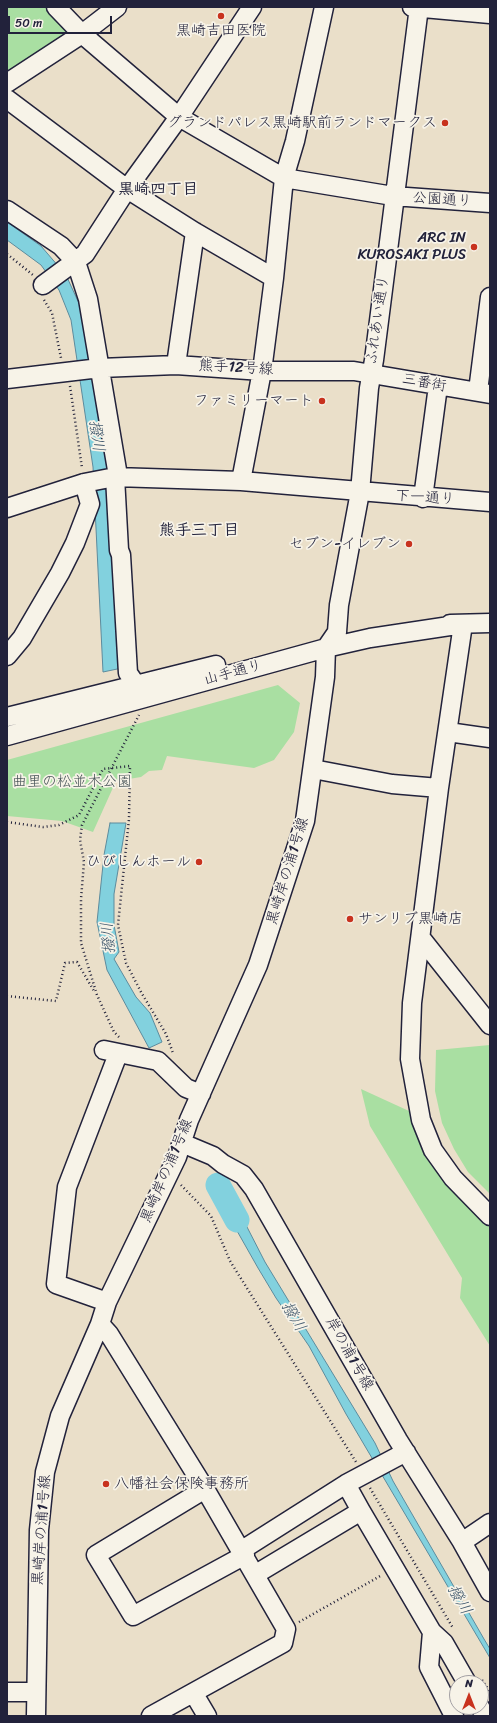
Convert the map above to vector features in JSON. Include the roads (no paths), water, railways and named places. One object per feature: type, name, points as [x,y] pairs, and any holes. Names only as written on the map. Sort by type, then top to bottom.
[{"type":"street","points":[[56,7],[82,34],[179,117],[284,178]]},
{"type":"street","points":[[7,83],[82,34],[117,7]]},
{"type":"street","points":[[46,284],[85,254],[127,189],[179,117],[252,7]]},
{"type":"street","points":[[241,481],[262,370],[274,278],[284,178],[295,141],[324,7]]},
{"type":"street","points":[[417,7],[490,14]]},
{"type":"street","name":"ふれあい通り","points":[[337,632],[339,605],[360,492],[371,374],[374,360],[417,7]]},
{"type":"street","points":[[7,99],[127,189],[195,232],[274,278]]},
{"type":"street","name":"公園通り","points":[[284,178],[394,196],[490,204]]},
{"type":"street","points":[[7,210],[61,246],[88,299],[116,470],[115,477],[128,674],[137,686]]},
{"type":"street","points":[[176,365],[195,232]]},
{"type":"street","name":"三番街","points":[[371,374],[438,386],[484,392],[490,297]]},
{"type":"street","name":"熊手12号線","points":[[7,379],[100,368],[176,365],[262,370],[354,372],[371,374]]},
{"type":"street","points":[[423,498],[438,386]]},
{"type":"street","name":"下一通り","points":[[7,508],[84,483],[115,477],[241,481],[423,498],[490,502]]},
{"type":"street","points":[[7,656],[25,631],[60,573],[75,543],[90,504],[84,483]]},
{"type":"street","name":"山手通り","points":[[7,717],[137,686],[337,632],[372,626],[490,623]]},
{"type":"street","points":[[463,624],[439,788],[410,1025],[410,1059],[421,1120],[433,1150],[452,1178],[490,1216]]},
{"type":"street","name":"山手通り","points":[[7,736],[326,648],[370,638],[463,624]]},
{"type":"street","points":[[326,648],[337,632]]},
{"type":"street","name":"黒崎岸の浦1号線","points":[[36,1716],[39,1530],[45,1472],[60,1416],[100,1324],[107,1302],[177,1157],[189,1120],[258,965],[272,925],[305,822],[314,769],[325,677],[326,648]]},
{"type":"street","points":[[448,732],[490,738]]},
{"type":"street","points":[[314,769],[392,784],[439,788]]},
{"type":"street","points":[[421,938],[490,1025]]},
{"type":"street","points":[[107,1302],[56,1284],[67,1187],[115,1049],[158,1061],[186,1088],[201,1094]]},
{"type":"street","name":"岸の浦1号線","points":[[182,1143],[213,1156],[223,1164],[243,1175],[254,1189],[399,1455],[462,1542],[490,1592]]},
{"type":"street","points":[[100,1324],[109,1334],[205,1489],[256,1574],[286,1629],[283,1643],[194,1694],[151,1716]]},
{"type":"street","points":[[205,1489],[96,1556],[132,1616],[243,1553],[346,1484],[399,1455]]},
{"type":"street","points":[[346,1484],[432,1632],[444,1643],[469,1675]]},
{"type":"street","points":[[256,1574],[361,1510]]},
{"type":"street","points":[[462,1542],[490,1523]]},
{"type":"street","points":[[432,1632],[429,1667],[454,1716]]},
{"type":"street","points":[[7,1692],[36,1692]]},
{"type":"street","points":[[194,1694],[207,1716]]},
{"type":"water","points":[[7,222],[41,246],[66,275],[82,310],[111,464],[122,668],[103,672],[93,467],[71,320],[59,290],[41,265],[7,240]]},
{"type":"water","points":[[110,823],[126,823],[114,894],[114,925],[119,952],[114,959],[136,997],[150,1013],[162,1042],[149,1048],[107,970],[97,922],[104,855]]},
{"type":"water","points":[[227,1188],[265,1262],[375,1443],[393,1481],[490,1649],[490,1658],[346,1414],[309,1346],[276,1298],[215,1192]]},
{"type":"waterway","name":"撥川","points":[[218,1185],[237,1220]]},
{"type":"place","name":"黒崎吉田医院","points":[[221,16]]},
{"type":"place","name":"グランドパレス黒崎駅前ランドマークス","points":[[445,123]]},
{"type":"place","name":"ARC IN KUROSAKI PLUS","points":[[474,247]]},
{"type":"place","name":"ファミリーマート","points":[[322,401]]},
{"type":"place","name":"セブン-イレブン","points":[[409,544]]},
{"type":"place","name":"ひびしんホール","points":[[199,862]]},
{"type":"place","name":"サンリブ黒崎店","points":[[350,919]]},
{"type":"place","name":"八幡社会保険事務所","points":[[106,1484]]},
{"type":"district","name":"黒崎四丁目","points":[[158,190]]},
{"type":"district","name":"熊手三丁目","points":[[199,531]]},
{"type":"park label","name":"曲里の松並木公園","points":[[72,782]]}]
